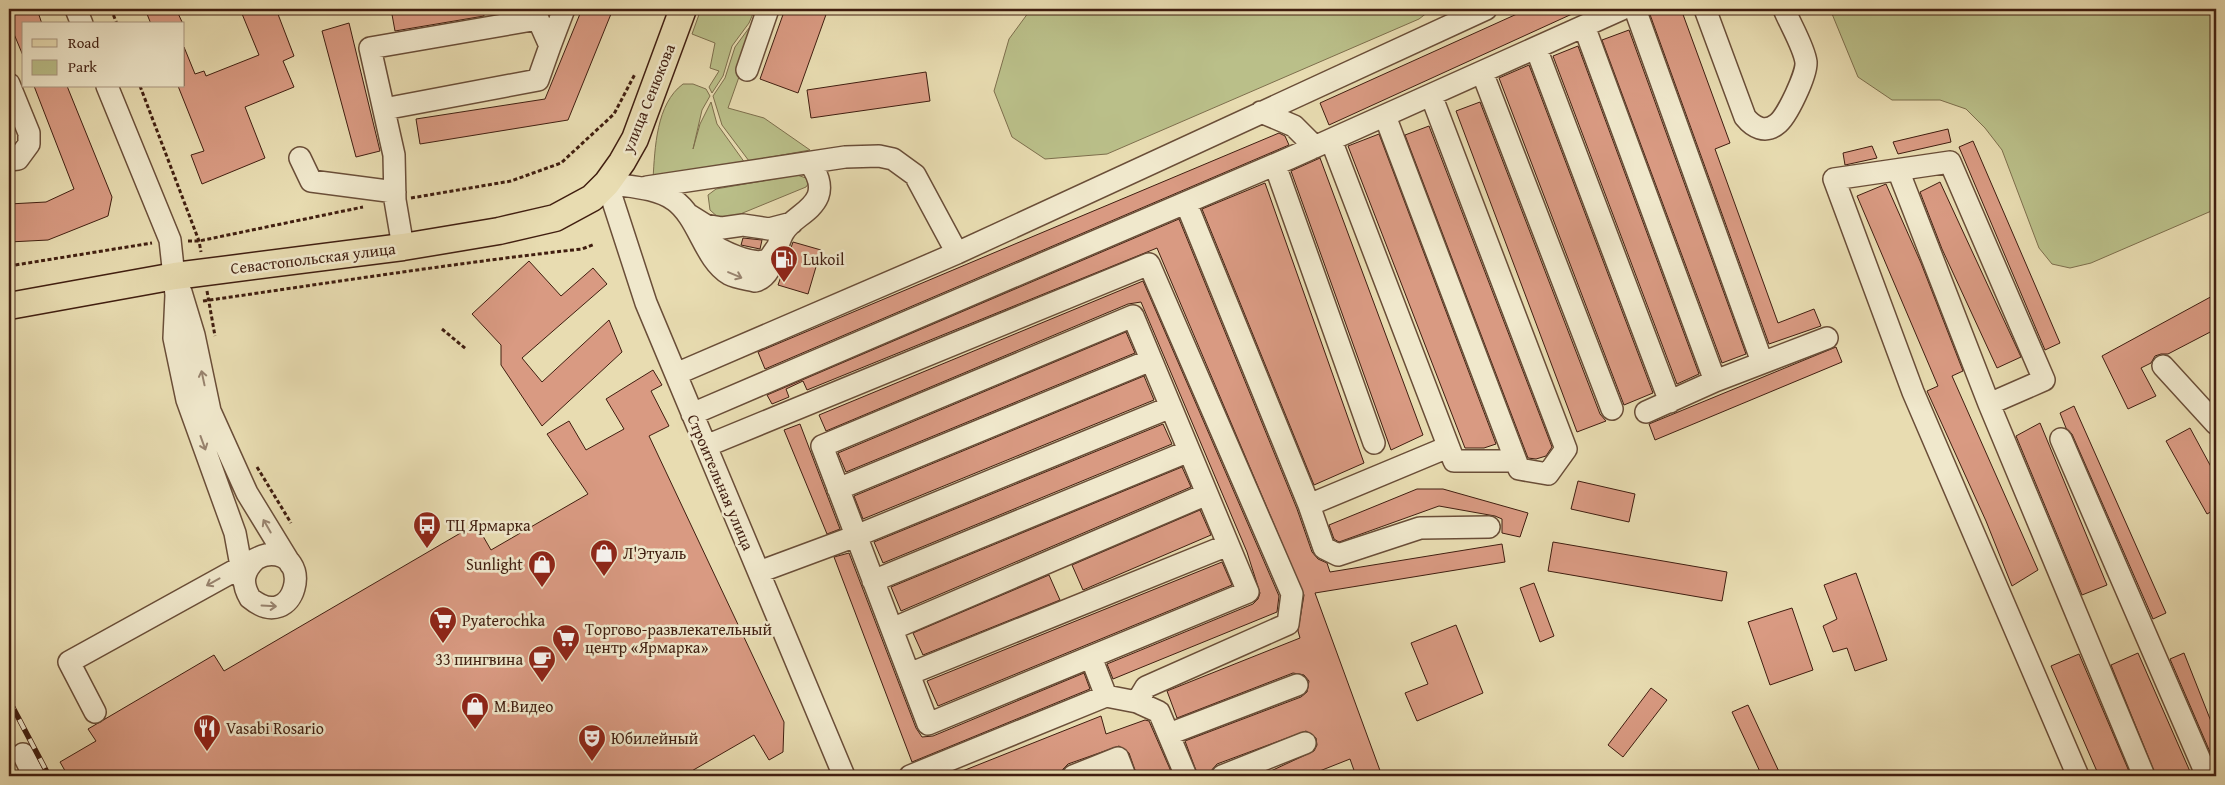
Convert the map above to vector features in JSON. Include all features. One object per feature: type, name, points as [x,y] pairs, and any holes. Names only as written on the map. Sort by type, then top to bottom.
[{"type":"main road","name":"улица Сенюкова","points":[[607,183],[635,140],[683,9]]},
{"type":"main road","name":"Севастопольская улица","points":[[9,306],[175,276],[403,246],[544,222],[579,206],[607,183]]},
{"type":"street","points":[[76,9],[81,22]]},
{"type":"street","points":[[384,109],[538,80],[564,9]]},
{"type":"street","points":[[747,70],[768,9]]},
{"type":"street","points":[[676,374],[957,253],[1486,9]]},
{"type":"street","points":[[692,414],[1323,144],[1622,9]]},
{"type":"street","points":[[1635,9],[1762,362]]},
{"type":"street","points":[[1705,9],[1745,117],[1752,126],[1762,130],[1778,124],[1798,91],[1806,63],[1784,9]]},
{"type":"street","points":[[403,246],[394,196],[394,155],[370,48],[538,19],[550,46]]},
{"type":"street","points":[[1584,26],[1715,381]]},
{"type":"street","points":[[1536,48],[1670,402]]},
{"type":"street","points":[[1482,72],[1612,409]]},
{"type":"street","points":[[9,84],[29,134],[29,144],[18,159],[9,160]]},
{"type":"street","points":[[108,88],[170,240],[175,276],[174,338],[187,400],[228,510],[247,569],[250,598],[257,604],[274,607],[289,599],[294,592],[296,584],[292,568],[248,493],[210,411],[194,335],[175,276]]},
{"type":"street","points":[[1384,116],[1519,469],[1548,474],[1566,449],[1431,95]]},
{"type":"street","points":[[1261,112],[1294,126],[1323,144],[1454,461],[1516,461]]},
{"type":"street","points":[[639,188],[810,164],[845,157],[871,156],[893,159],[915,175],[957,253]]},
{"type":"street","points":[[300,158],[310,181],[394,196]]},
{"type":"street","points":[[1989,404],[2044,380],[1950,162],[1834,179],[1913,392],[2078,776]]},
{"type":"street","points":[[687,213],[703,239],[724,252],[759,262],[770,259],[783,233],[805,213],[818,197],[819,184],[815,170],[810,164]]},
{"type":"street","points":[[1274,165],[1374,443]]},
{"type":"street","points":[[1898,170],[1989,404],[2144,776]]},
{"type":"street","points":[[607,183],[662,193],[705,225],[714,227],[743,224],[770,229],[792,223]]},
{"type":"street","name":"Строительная улица","points":[[607,183],[646,303],[844,776]]},
{"type":"street","points":[[1186,202],[1309,505],[1324,548],[1338,555],[1420,528],[1489,526]]},
{"type":"street","points":[[706,446],[1150,264],[1292,594],[1288,624],[1146,687],[1137,702]]},
{"type":"street","points":[[1132,316],[1171,407],[1248,592],[928,724],[822,446],[1132,316]]},
{"type":"street","points":[[1646,412],[1715,381],[1826,338]]},
{"type":"street","points":[[838,489],[1151,360]]},
{"type":"street","points":[[2163,366],[2216,424]]},
{"type":"street","points":[[759,572],[856,536],[1171,407]]},
{"type":"street","points":[[2061,439],[2206,776]]},
{"type":"street","points":[[1309,505],[1448,447]]},
{"type":"street","points":[[873,581],[1189,451]]},
{"type":"street","points":[[892,629],[1207,494]]},
{"type":"street","points":[[909,674],[1228,545]]},
{"type":"street","points":[[95,712],[69,662],[272,555],[287,561],[292,568]]},
{"type":"street","points":[[1091,657],[1106,696]]},
{"type":"street","points":[[1168,734],[1296,685]]},
{"type":"street","points":[[910,776],[945,770],[1106,696],[1137,702],[1159,712],[1186,776]]},
{"type":"street","points":[[1222,776],[1305,743]]},
{"type":"street","points":[[22,754],[34,776]]},
{"type":"street","points":[[1073,776],[1118,758],[1126,776]]},
{"type":"path","points":[[111,9],[116,22]]},
{"type":"path","points":[[9,266],[170,240],[199,241],[394,196],[511,181],[561,163],[614,114],[639,68]]},
{"type":"path","points":[[141,88],[199,241],[213,326]]},
{"type":"path","points":[[195,302],[418,271],[459,262],[582,249],[595,244]]},
{"type":"path","points":[[442,329],[466,349]]},
{"type":"path","points":[[253,460],[291,523]]},
{"type":"green space","points":[[701,9],[755,9],[749,23],[732,46],[723,76],[712,93],[709,87],[719,71],[710,68],[715,43],[692,34]]},
{"type":"green space","points":[[763,9],[728,108],[764,118],[810,150],[749,161],[722,125],[713,96],[725,78],[735,47]]},
{"type":"green space","points":[[1031,9],[1432,9],[1419,19],[1107,154],[1045,159],[1012,137],[994,91],[1009,39]]},
{"type":"green space","points":[[1830,9],[2216,9],[2216,209],[2091,263],[2070,268],[2052,264],[2039,248],[2002,150],[1985,128],[1966,109],[1940,100],[1892,100],[1858,77]]},
{"type":"green space","points":[[683,84],[693,84],[706,89],[710,96],[702,110],[693,149],[700,124],[711,102],[717,124],[745,163],[653,179],[656,141],[662,115],[667,103]]},
{"type":"green space","points":[[797,175],[806,178],[808,184],[806,187],[733,217],[720,219],[710,210],[708,195],[716,189]]},
{"type":"building","points":[[9,9],[37,9],[41,22],[22,22],[22,53],[9,22]]},
{"type":"building","points":[[145,9],[176,9],[182,22],[150,22]]},
{"type":"building","points":[[240,9],[276,9],[294,56],[283,61],[294,87],[245,107],[265,158],[202,184],[191,155],[204,151],[179,88],[185,88],[185,49],[195,74],[204,71],[206,76],[259,55]]},
{"type":"building","points":[[391,9],[483,9],[484,16],[395,31]]},
{"type":"building","points":[[582,9],[613,9],[568,120],[420,144],[416,119],[545,99]]},
{"type":"building","points":[[785,9],[828,9],[798,93],[760,79]]},
{"type":"building","points":[[1528,9],[1583,9],[1329,125],[1320,103]]},
{"type":"building","points":[[1648,9],[1681,9],[1730,143],[1715,149],[1778,323],[1814,309],[1821,326],[1769,344]]},
{"type":"building","points":[[349,23],[380,151],[356,157],[322,31]]},
{"type":"building","points":[[1629,30],[1746,354],[1722,363],[1602,40]]},
{"type":"building","points":[[1578,46],[1699,374],[1677,384],[1553,56]]},
{"type":"building","points":[[1529,65],[1653,393],[1624,405],[1499,78]]},
{"type":"building","points":[[926,72],[930,101],[811,118],[807,90]]},
{"type":"building","points":[[35,88],[68,88],[112,197],[108,216],[48,240],[9,242],[9,204],[46,202],[74,189]]},
{"type":"building","points":[[1480,102],[1600,414],[1606,421],[1577,432],[1456,111]]},
{"type":"building","points":[[1429,126],[1552,447],[1546,456],[1536,459],[1528,458],[1405,135]]},
{"type":"building","points":[[1948,129],[1951,142],[1898,154],[1893,142]]},
{"type":"building","points":[[1279,133],[1285,136],[1289,145],[765,369],[758,352]]},
{"type":"building","points":[[1379,134],[1496,444],[1484,448],[1465,448],[1348,146]]},
{"type":"building","points":[[1973,141],[2060,343],[2045,350],[1959,147]]},
{"type":"building","points":[[1872,146],[1877,158],[1845,165],[1843,153]]},
{"type":"building","points":[[1320,158],[1423,435],[1391,450],[1291,171]]},
{"type":"building","points":[[1940,182],[2021,357],[1997,368],[1942,249],[1920,192]]},
{"type":"building","points":[[1265,183],[1364,463],[1314,485],[1202,209]]},
{"type":"building","points":[[1886,184],[1921,263],[1963,371],[1952,376],[2038,570],[2012,586],[1986,521],[1927,391],[1938,386],[1857,196]]},
{"type":"building","points":[[1179,219],[1297,509],[1312,552],[1318,559],[1327,563],[1330,572],[1502,544],[1505,562],[1315,593],[1382,776],[1356,776],[1350,759],[1307,776],[1260,776],[1314,751],[1317,745],[1316,738],[1306,731],[1217,764],[1211,771],[1198,776],[1185,741],[1301,697],[1307,692],[1309,681],[1304,675],[1293,673],[1177,718],[1167,691],[1300,638],[1298,631],[1304,595],[1157,248],[807,390],[803,381],[786,389],[789,397],[772,404],[767,395]]},
{"type":"building","points":[[743,238],[762,240],[760,249],[741,245]]},
{"type":"building","points":[[793,242],[821,250],[808,294],[778,285]]},
{"type":"building","points":[[529,261],[561,296],[593,268],[607,284],[522,358],[542,382],[609,320],[622,352],[542,426],[501,365],[501,345],[472,314]]},
{"type":"building","points":[[1143,281],[1279,596],[1277,612],[1113,679],[1107,664],[1253,604],[1258,599],[1260,593],[1247,552],[1141,302],[1128,304],[826,431],[819,415]]},
{"type":"building","points":[[2216,294],[2216,329],[2168,354],[2155,356],[2151,363],[2141,368],[2156,396],[2128,409],[2102,356]]},
{"type":"building","points":[[1126,332],[1135,353],[846,472],[838,453]]},
{"type":"building","points":[[1836,347],[1842,362],[1655,440],[1649,424]]},
{"type":"building","name":"Торгово-развлекательный центр «Ярмарка»","points":[[653,370],[662,385],[651,391],[669,426],[649,436],[784,722],[783,752],[769,760],[754,735],[683,776],[68,776],[60,762],[96,741],[88,729],[214,655],[224,671],[476,524],[491,550],[588,494],[547,434],[569,421],[586,450],[624,429],[606,399]]},
{"type":"building","points":[[1144,376],[1154,400],[863,519],[854,496]]},
{"type":"building","points":[[2074,406],[2166,613],[2153,619],[2072,434],[2066,428],[2060,413]]},
{"type":"building","points":[[2040,423],[2107,585],[2082,595],[2016,436]]},
{"type":"building","points":[[800,424],[840,529],[827,534],[784,430]]},
{"type":"building","points":[[1163,424],[1172,444],[883,563],[874,542]]},
{"type":"building","points":[[2190,428],[2216,476],[2216,509],[2207,514],[2166,441]]},
{"type":"building","points":[[1182,467],[1191,487],[901,611],[891,587]]},
{"type":"building","points":[[1578,481],[1635,494],[1629,522],[1571,509]]},
{"type":"building","points":[[1417,489],[1443,489],[1528,513],[1520,537],[1502,533],[1502,519],[1495,516],[1439,506],[1339,542],[1334,539],[1329,525]]},
{"type":"building","points":[[1200,510],[1211,535],[1083,590],[1072,565]]},
{"type":"building","points":[[1553,542],[1727,572],[1722,601],[1548,571]]},
{"type":"building","points":[[849,553],[916,728],[922,737],[933,736],[1084,673],[1090,689],[912,762],[834,557]]},
{"type":"building","points":[[1222,562],[1232,585],[938,706],[927,681]]},
{"type":"building","points":[[1856,573],[1887,660],[1855,671],[1847,648],[1833,652],[1823,626],[1837,619],[1824,585]]},
{"type":"building","points":[[1049,575],[1060,600],[923,655],[913,633]]},
{"type":"building","points":[[1534,583],[1554,636],[1540,642],[1520,588]]},
{"type":"building","points":[[1792,608],[1813,670],[1770,685],[1748,622]]},
{"type":"building","points":[[1456,625],[1483,693],[1417,721],[1405,693],[1428,684],[1411,643]]},
{"type":"building","points":[[2138,653],[2192,776],[2156,776],[2111,665]]},
{"type":"building","points":[[2184,653],[2216,734],[2216,766],[2170,659]]},
{"type":"building","points":[[2079,654],[2131,776],[2099,776],[2051,666]]},
{"type":"building","points":[[1651,688],[1667,700],[1623,757],[1608,745]]},
{"type":"building","points":[[1748,705],[1781,776],[1762,776],[1732,712]]},
{"type":"building","points":[[1101,716],[1106,734],[1145,720],[1149,721],[1173,776],[1137,776],[1129,753],[1119,746],[1068,764],[1063,769],[1061,776],[950,776]]},
{"type":"railway","points":[[9,700],[49,776]]},
{"type":"place","name":"Lukoil","points":[[784,283]]},
{"type":"place","name":"ТЦ Ярмарка","points":[[427,549]]},
{"type":"place","name":"Л'Этуаль","points":[[604,577]]},
{"type":"place","name":"Sunlight","points":[[542,588]]},
{"type":"place","name":"Pyaterochka","points":[[443,644]]},
{"type":"place","name":"Торгово-развлекательный центр «Ярмарка»","points":[[566,662]]},
{"type":"place","name":"33 пингвина","points":[[542,683]]},
{"type":"place","name":"М.Видео","points":[[475,730]]},
{"type":"place","name":"Vasabi Rosario","points":[[207,752]]},
{"type":"place","name":"Юбилейный","points":[[592,762]]}]
